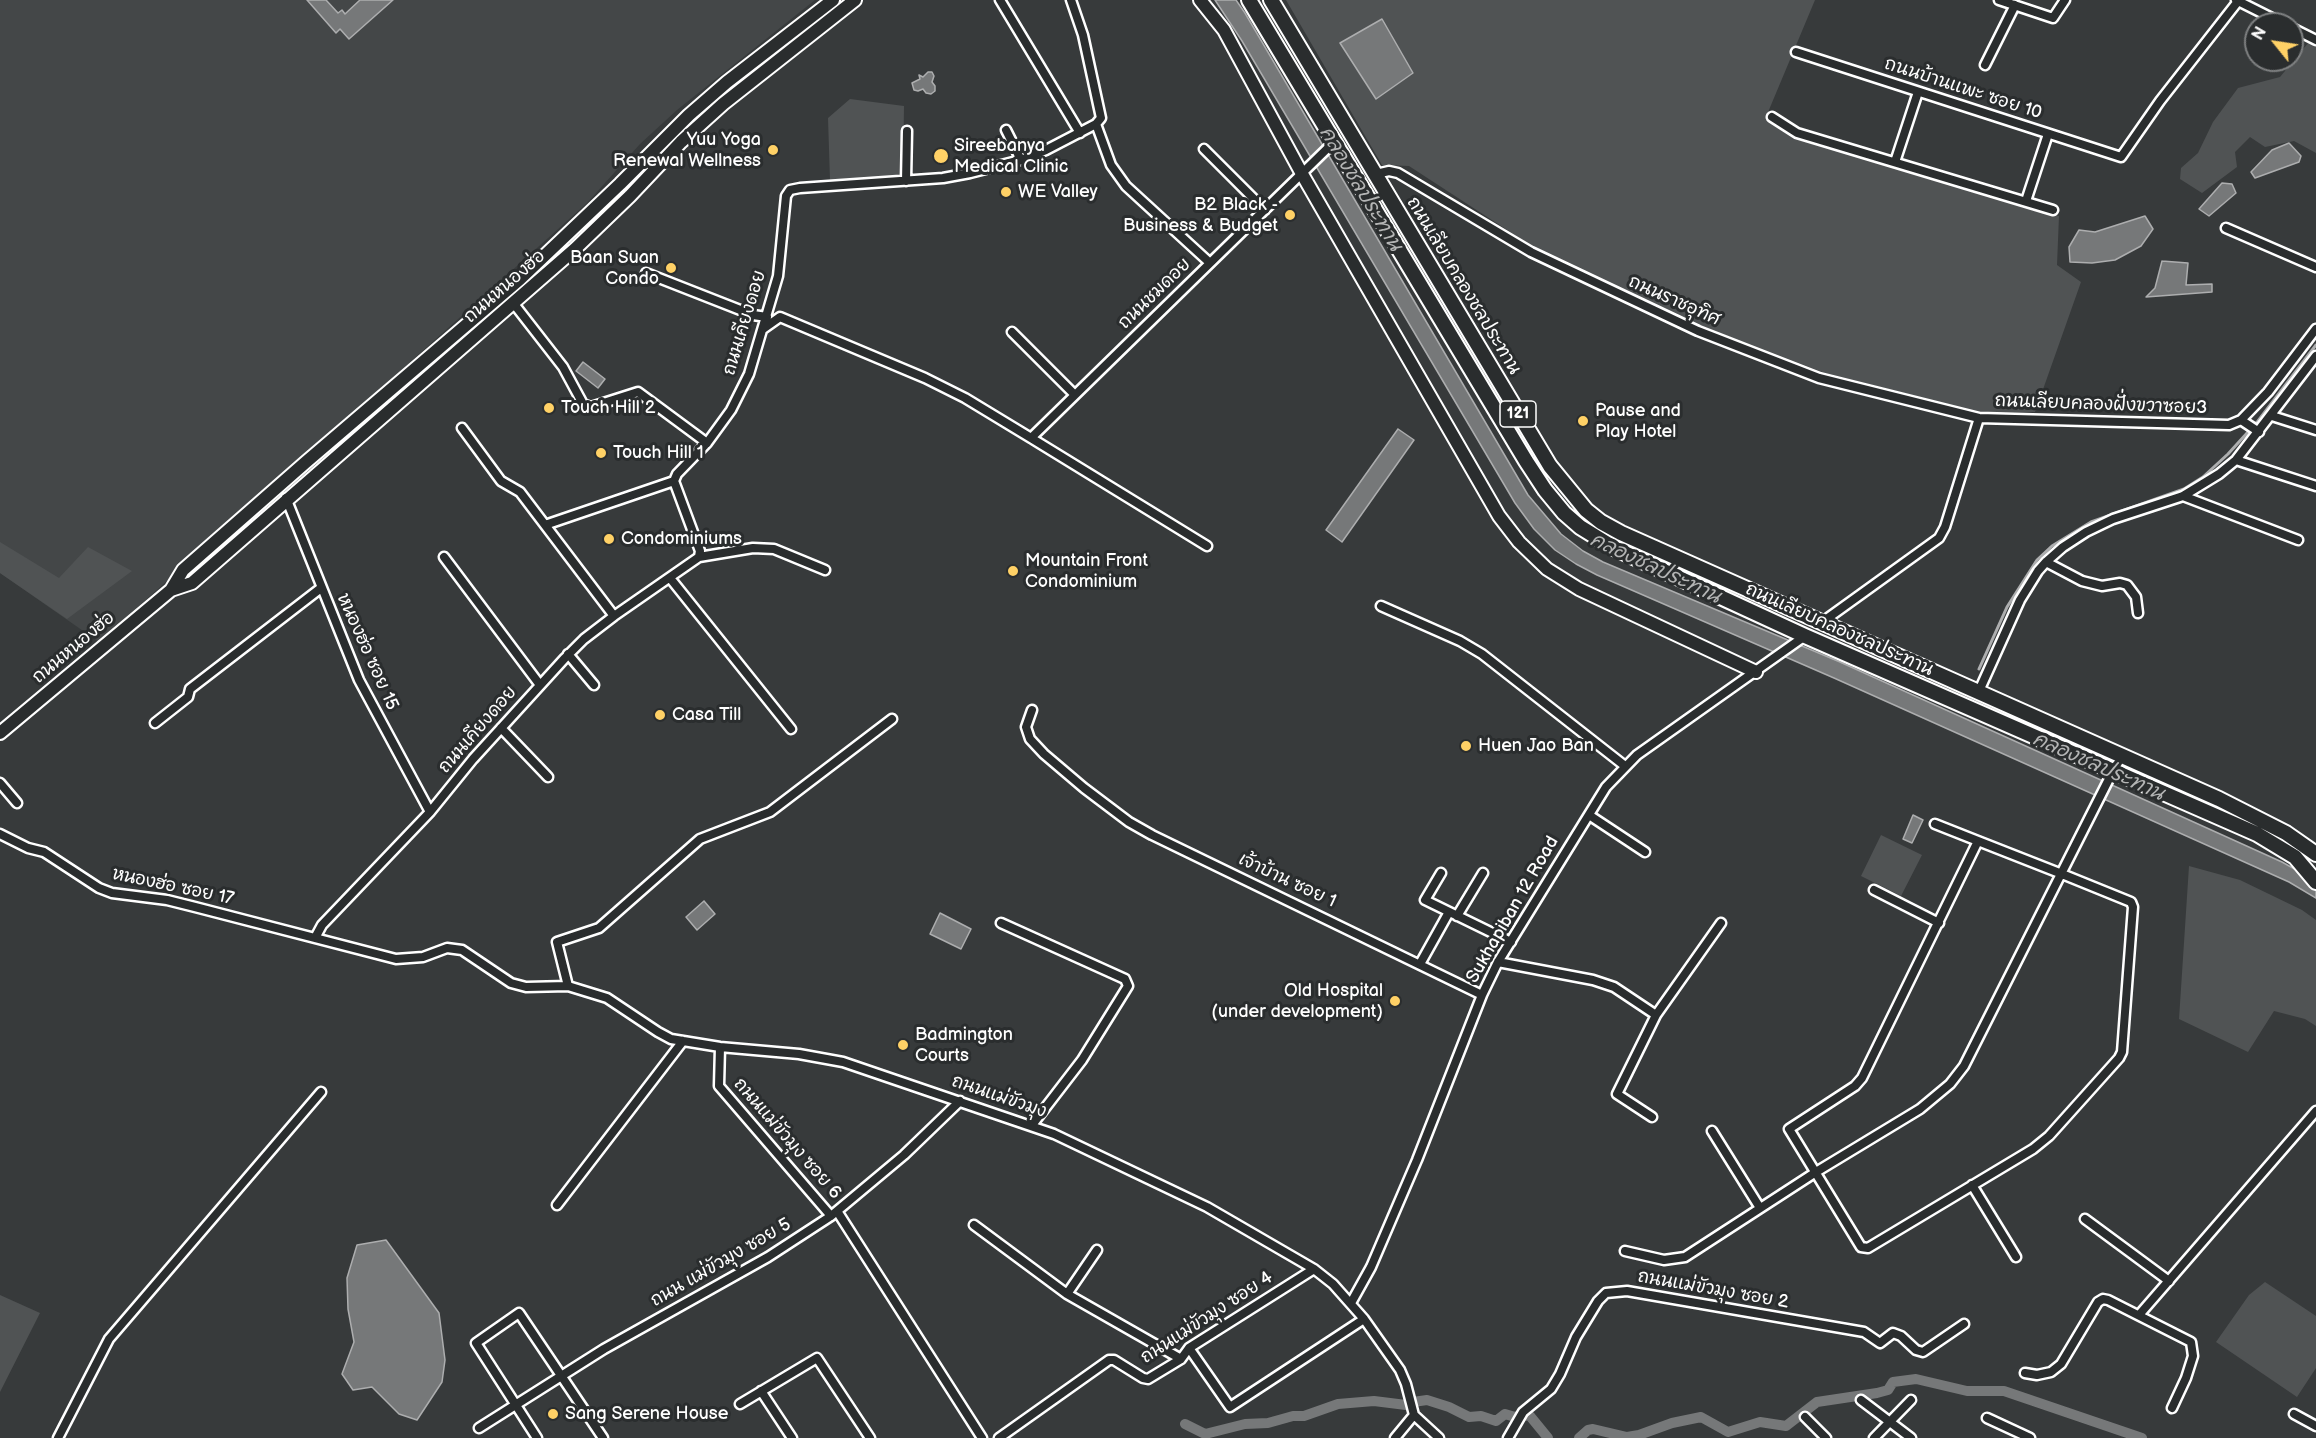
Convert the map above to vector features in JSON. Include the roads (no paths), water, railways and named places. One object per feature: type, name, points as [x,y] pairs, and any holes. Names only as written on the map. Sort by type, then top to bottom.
[{"type":"main road","name":"ถนนเลียบคลองชลประทาน","points":[[1249,0],[1526,460],[1545,490],[1564,513],[1594,537],[1614,548],[1805,636],[2257,834],[2303,864],[2316,882]]},
{"type":"main road","name":"ถนนเลียบคลองชลประทาน","points":[[1270,0],[1550,466],[1578,502],[1601,522],[1821,623],[2219,799],[2315,850]]},
{"type":"main road","points":[[1360,184],[1376,174]]},
{"type":"main road","points":[[1779,623],[1798,628],[1806,625],[1804,618],[1788,608]]},
{"type":"main road","points":[[1835,629],[1829,629],[1828,633],[1860,648],[1872,665]]},
{"type":"street","name":"ถนนหนองฮ่อ","points":[[0,733],[171,590],[183,570],[509,289],[727,82],[833,0]]},
{"type":"street","name":"ถนนหนองฮ่อ","points":[[171,590],[192,583],[286,498],[519,300],[608,219],[681,142],[736,94],[855,0]]},
{"type":"street","points":[[1000,0],[1080,133]]},
{"type":"street","points":[[1071,0],[1083,35],[1101,118],[1096,124],[1111,165],[1126,186],[1210,263]]},
{"type":"street","points":[[1200,0],[1213,14],[1235,49],[1302,174],[1499,516],[1531,555],[1562,580],[1579,590],[1759,669]]},
{"type":"street","points":[[1999,0],[2053,18],[2065,0]]},
{"type":"street","points":[[2238,0],[2261,12]]},
{"type":"street","name":"ถนนบ้านแพะ ซอย 10","points":[[1796,52],[2121,157],[2160,101],[2238,0]]},
{"type":"street","points":[[1985,65],[2015,5]]},
{"type":"street","points":[[727,82],[736,94]]},
{"type":"street","points":[[1894,162],[1918,92]]},
{"type":"street","points":[[1772,117],[1797,133],[2053,210]]},
{"type":"street","name":"ถนนเคียงดอย","points":[[675,481],[677,474],[707,443],[740,395],[749,374],[777,276],[786,196],[790,190],[961,175],[1021,160],[1096,124]]},
{"type":"street","points":[[1006,130],[1021,160]]},
{"type":"street","points":[[906,181],[907,131]]},
{"type":"street","points":[[2026,201],[2048,134]]},
{"type":"street","name":"ถนนชมดอย","points":[[1031,438],[1334,142]]},
{"type":"street","points":[[1204,150],[1265,210]]},
{"type":"street","name":"ถนนราชอุทิศ","points":[[1376,174],[1389,171],[1398,173],[1531,252],[1698,331],[1819,378],[1979,418]]},
{"type":"street","points":[[2226,228],[2316,267]]},
{"type":"street","points":[[646,273],[753,315],[767,317]]},
{"type":"street","points":[[509,289],[519,300],[563,367],[583,404],[591,407],[638,392],[707,443]]},
{"type":"street","points":[[762,330],[780,317],[925,378],[965,398],[1207,546]]},
{"type":"street","points":[[2259,432],[2241,420],[2268,392],[2316,329]]},
{"type":"street","points":[[1012,332],[1075,395]]},
{"type":"street","points":[[1978,691],[2020,600],[2046,562],[2086,532],[2113,519],[2183,496],[2205,485],[2236,460],[2316,356]]},
{"type":"street","points":[[2272,416],[2316,430]]},
{"type":"street","name":"ถนนเลียบคลองฝั่งขวาซอย3","points":[[1821,623],[1939,538],[1945,527],[1979,418],[2218,426],[2241,420]]},
{"type":"street","points":[[462,428],[501,481],[520,492],[614,616]]},
{"type":"street","points":[[319,451],[329,462]]},
{"type":"street","points":[[2236,460],[2316,486]]},
{"type":"street","points":[[545,525],[675,481],[700,551],[699,557],[753,548],[774,549],[825,570]]},
{"type":"street","points":[[2183,496],[2298,540]]},
{"type":"street","name":"หนองฮ่อ ซอย 15","points":[[286,498],[359,680],[430,812]]},
{"type":"street","points":[[444,557],[540,685]]},
{"type":"street","name":"ถนนเคียงดอย","points":[[315,938],[322,925],[430,812],[473,759],[568,654],[614,616],[699,557]]},
{"type":"street","points":[[2046,562],[2082,581],[2102,586],[2127,585],[2136,597],[2138,613]]},
{"type":"street","points":[[670,578],[791,729]]},
{"type":"street","points":[[155,723],[188,697],[190,688],[321,588]]},
{"type":"street","points":[[1381,606],[1460,641],[1482,654],[1625,766]]},
{"type":"street","name":"Sukhapiban 12 Road","points":[[1351,1303],[1371,1267],[1417,1160],[1482,995],[1498,962],[1606,787],[1636,755],[1805,636]]},
{"type":"street","points":[[568,654],[594,685]]},
{"type":"street","name":"เจ้าบ้าน ซอย 1","points":[[1032,710],[1026,727],[1030,739],[1084,788],[1129,822],[1482,995]]},
{"type":"street","points":[[568,986],[557,942],[599,928],[700,839],[761,818],[892,719]]},
{"type":"street","points":[[501,728],[548,777]]},
{"type":"street","points":[[1625,1251],[1664,1260],[1685,1257],[1816,1172],[1920,1109],[1950,1084],[1964,1066],[2113,771]]},
{"type":"street","points":[[0,783],[17,803]]},
{"type":"street","points":[[1589,815],[1644,852]]},
{"type":"street","points":[[1935,824],[2062,874],[2131,902],[2133,907],[2122,1052],[2049,1136],[2033,1149],[1868,1248],[1861,1247],[1789,1129],[1855,1086],[1862,1078],[1978,841]]},
{"type":"street","name":"หนองฮ่อ ซอย 17","points":[[0,834],[28,848],[44,852],[99,888],[112,893],[167,900],[315,938]]},
{"type":"street","points":[[1441,873],[1425,900],[1511,942]]},
{"type":"street","points":[[1420,964],[1483,873]]},
{"type":"street","points":[[1874,890],[1939,923]]},
{"type":"street","points":[[1001,923],[1125,979],[1128,986],[1082,1060],[1032,1125]]},
{"type":"street","points":[[1652,1117],[1617,1094],[1656,1015],[1721,923]]},
{"type":"street","name":"ถนนแม่ขัวมุง","points":[[315,938],[396,959],[423,957],[447,948],[462,950],[512,983],[526,987],[568,986],[608,998],[658,1032],[683,1041],[720,1047],[800,1054],[843,1062],[1032,1125],[1216,1212],[1314,1269],[1351,1303],[1400,1370],[1414,1415]]},
{"type":"street","points":[[1498,962],[1593,980],[1614,987],[1656,1015]]},
{"type":"street","points":[[557,1205],[683,1041]]},
{"type":"street","name":"ถนนแม่ขัวมุง ซอย 6","points":[[720,1047],[719,1086],[834,1213],[982,1438]]},
{"type":"street","points":[[58,1438],[109,1338],[321,1092]]},
{"type":"street","name":"ถนน แม่ขัวมุง ซอย 5","points":[[479,1428],[561,1376],[768,1257],[834,1213],[904,1155],[960,1101]]},
{"type":"street","points":[[2139,1315],[2316,1111]]},
{"type":"street","points":[[1712,1131],[1760,1208]]},
{"type":"street","points":[[1972,1185],[2016,1257]]},
{"type":"street","points":[[2085,1219],[2169,1281]]},
{"type":"street","points":[[974,1225],[1068,1294],[1181,1359]]},
{"type":"street","points":[[1068,1294],[1097,1250]]},
{"type":"street","name":"ถนนแม่ขัวมุง ซอย 4","points":[[999,1438],[1109,1360],[1114,1360],[1148,1379],[1181,1359],[1189,1348],[1314,1269]]},
{"type":"street","name":"ถนนแม่ขัวมุง ซอย 2","points":[[1508,1438],[1523,1412],[1551,1389],[1576,1337],[1598,1301],[1606,1293],[1627,1291],[1864,1332],[1880,1343],[1893,1333],[1901,1336],[1916,1350],[1923,1352],[1964,1324]]},
{"type":"street","points":[[2025,1372],[2037,1375],[2051,1372],[2061,1364],[2098,1302],[2103,1299],[2191,1342],[2194,1349],[2186,1378],[2172,1408]]},
{"type":"street","points":[[537,1438],[476,1343],[519,1313],[603,1438]]},
{"type":"street","points":[[1189,1348],[1230,1407],[1364,1319]]},
{"type":"street","points":[[740,1404],[817,1358],[870,1438]]},
{"type":"street","points":[[761,1391],[792,1438]]},
{"type":"street","points":[[1860,1400],[1911,1438]]},
{"type":"street","points":[[1874,1438],[1911,1400]]},
{"type":"street","points":[[2294,1414],[2316,1426]]},
{"type":"street","points":[[1395,1438],[1414,1415],[1439,1438]]},
{"type":"street","points":[[1805,1417],[1827,1438]]},
{"type":"street","points":[[1987,1418],[2030,1438]]},
{"type":"waterway","points":[[1979,669],[2007,607],[2037,560],[2052,546],[2091,522],[2184,489],[2203,477],[2258,421],[2316,345]]},
{"type":"waterway","points":[[1579,1438],[1588,1430],[1593,1429],[1627,1437],[1639,1435],[1672,1423],[1701,1417],[1728,1432],[1760,1422],[1786,1426],[1817,1402],[1877,1393],[1888,1390],[1893,1382],[1916,1379],[1967,1391],[2004,1391],[2142,1438]]},
{"type":"waterway","points":[[1413,1402],[1427,1400],[1469,1417],[1481,1416],[1496,1421],[1505,1414],[1515,1417],[1530,1416],[1548,1438]]},
{"type":"waterway","points":[[1185,1424],[1205,1434],[1245,1424],[1268,1423],[1293,1416],[1304,1416],[1338,1404],[1374,1401],[1406,1405]]},
{"type":"place","name":"Yuu Yoga Renewal Wellness","points":[[773,150]]},
{"type":"place","name":"Sireebanya Medical Clinic","points":[[941,156]]},
{"type":"place","name":"WE Valley","points":[[1006,192]]},
{"type":"place","name":"B2 Black - Business & Budget","points":[[1290,215]]},
{"type":"place","name":"Baan Suan Condo","points":[[671,268]]},
{"type":"place","name":"Touch Hill 2","points":[[549,408]]},
{"type":"place","name":"Pause and Play Hotel","points":[[1583,421]]},
{"type":"place","name":"Touch Hill 1","points":[[601,453]]},
{"type":"place","name":"Condominiums","points":[[609,539]]},
{"type":"place","name":"Mountain Front Condominium","points":[[1013,571]]},
{"type":"place","name":"Casa Till","points":[[660,715]]},
{"type":"place","name":"Huen Jao Ban","points":[[1466,746]]},
{"type":"place","name":"Old Hospital (under development)","points":[[1395,1001]]},
{"type":"place","name":"Badmington Courts","points":[[903,1045]]},
{"type":"place","name":"Sang Serene House","points":[[553,1414]]},
{"type":"water label","name":"คลองชลประทาน","points":[[1360,189]]},
{"type":"water label","name":"คลองชลประทาน","points":[[1655,569]]},
{"type":"water label","name":"คลองชลประทาน","points":[[2098,767]]}]
